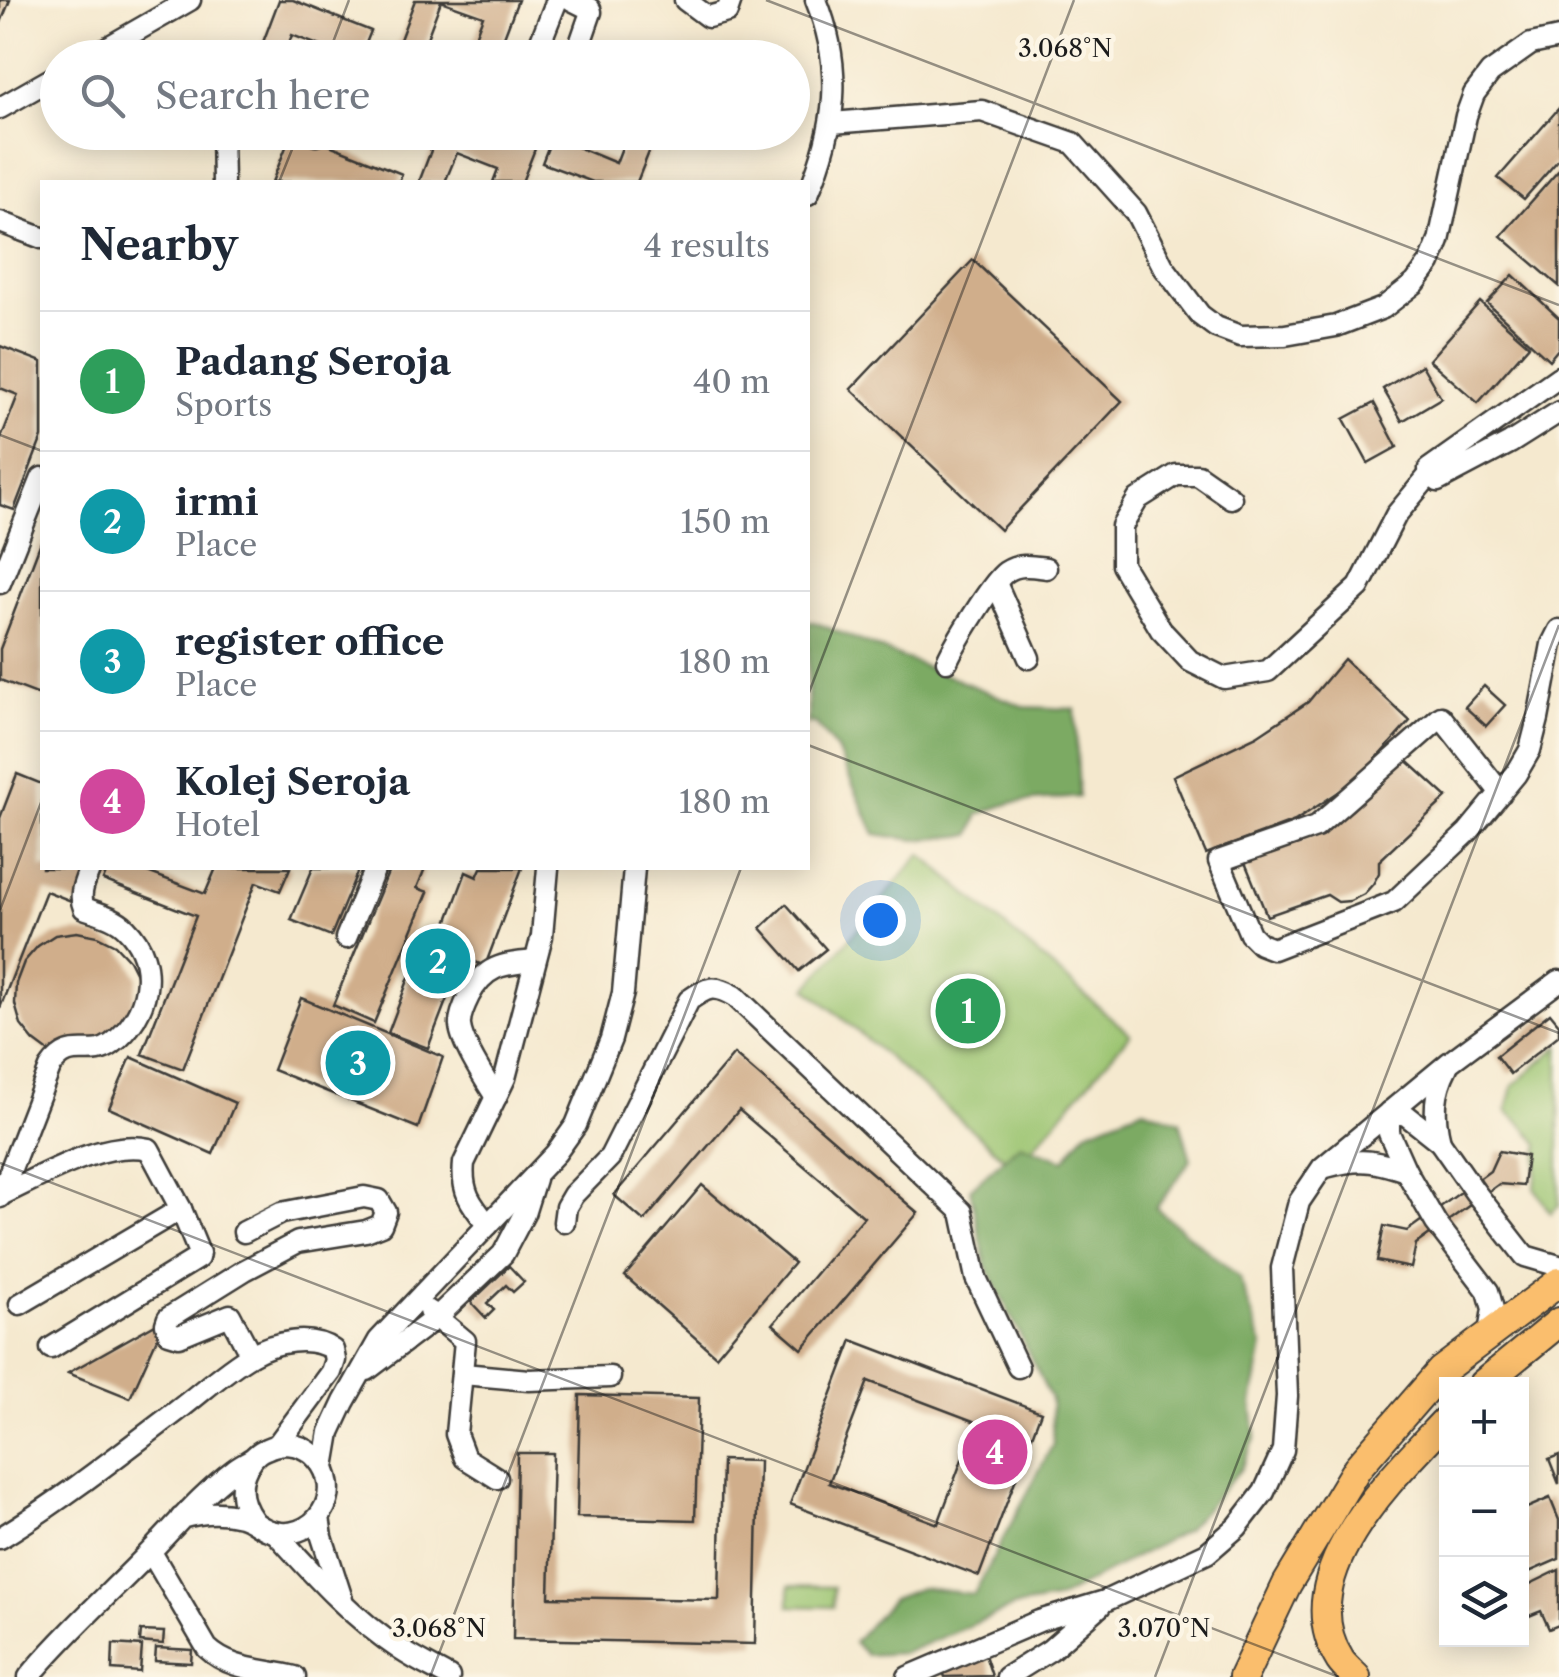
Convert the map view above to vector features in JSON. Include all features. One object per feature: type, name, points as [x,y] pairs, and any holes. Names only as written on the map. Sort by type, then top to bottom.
[{"type":"main road","points":[[1244,1677],[1287,1584],[1357,1468],[1441,1371],[1559,1282]]},
{"type":"main road","points":[[1492,1377],[1559,1322]]},
{"type":"main road","points":[[1356,1677],[1341,1661],[1327,1628],[1326,1594],[1344,1544],[1388,1483],[1439,1428]]},
{"type":"street","points":[[125,40],[190,0]]},
{"type":"street","points":[[541,40],[557,0]]},
{"type":"street","points":[[572,0],[592,12],[581,40]]},
{"type":"street","points":[[686,0],[708,16],[727,12],[731,0]]},
{"type":"street","points":[[810,188],[832,124],[835,86],[829,38],[816,0]]},
{"type":"street","points":[[832,124],[982,111],[1073,144],[1136,212],[1163,266],[1200,315],[1216,327],[1240,336],[1285,335],[1336,326],[1383,308],[1415,283],[1430,263],[1438,241],[1474,94],[1490,73],[1531,44],[1559,38]]},
{"type":"street","points":[[0,108],[10,92],[40,81]]},
{"type":"street","points":[[222,150],[223,180]]},
{"type":"street","points":[[0,222],[40,237]]},
{"type":"street","points":[[1559,378],[1429,468],[1430,474],[1438,481],[1559,412]]},
{"type":"street","points":[[1230,498],[1198,475],[1176,475],[1138,499],[1122,526],[1122,565],[1161,630],[1190,661],[1224,678],[1268,671],[1359,587],[1396,515],[1430,474]]},
{"type":"street","points":[[0,583],[40,483]]},
{"type":"street","points":[[948,661],[954,646],[1006,572],[1023,565],[1046,568]]},
{"type":"street","points":[[996,583],[1029,658]]},
{"type":"street","points":[[1501,793],[1441,717],[1316,827],[1219,862],[1250,934],[1273,949],[1394,902],[1468,832],[1501,793],[1516,774],[1530,750],[1552,644],[1559,630]]},
{"type":"street","points":[[0,1196],[56,1058],[64,1052],[108,1048],[128,1030],[146,990],[148,966],[140,945],[124,926],[84,908],[80,901],[89,870]]},
{"type":"street","points":[[346,938],[374,870]]},
{"type":"street","points":[[488,1225],[467,1198],[462,1174],[505,1078],[542,936],[548,870]]},
{"type":"street","points":[[181,1518],[210,1512],[239,1515],[275,1532],[294,1532],[319,1517],[329,1493],[324,1467],[330,1432],[379,1340],[556,1153],[576,1125],[611,1040],[623,993],[634,870]]},
{"type":"street","points":[[496,1097],[477,1068],[460,1025],[465,1005],[478,978],[506,964],[535,960]]},
{"type":"street","points":[[908,1677],[1039,1621],[1106,1601],[1208,1553],[1237,1527],[1264,1492],[1283,1450],[1287,1396],[1282,1268],[1299,1202],[1322,1168],[1450,1062],[1559,981]]},
{"type":"street","points":[[564,1222],[566,1207],[574,1195],[610,1157],[689,1000],[705,989],[720,988],[735,996],[962,1212],[976,1278],[1018,1367]]},
{"type":"street","points":[[1440,1142],[1435,1101],[1450,1062]]},
{"type":"street","points":[[1389,1112],[1406,1115],[1440,1142],[1525,1256],[1559,1266]]},
{"type":"street","points":[[1389,1112],[1389,1133],[1406,1171],[1436,1223],[1488,1291],[1493,1310],[1489,1333]]},
{"type":"street","points":[[0,1196],[73,1161],[112,1150],[150,1149],[199,1253],[198,1258],[51,1348]]},
{"type":"street","points":[[1322,1168],[1361,1160],[1406,1171]]},
{"type":"street","points":[[361,1375],[437,1317],[504,1254],[524,1214],[538,1172]]},
{"type":"street","points":[[244,1232],[281,1213],[364,1197],[379,1200],[386,1212],[381,1225],[374,1228],[298,1242],[168,1318],[166,1330],[179,1336],[230,1315],[251,1355]]},
{"type":"street","points":[[20,1304],[180,1209]]},
{"type":"street","points":[[416,1300],[466,1341],[456,1434],[465,1458],[497,1478]]},
{"type":"street","points":[[0,1538],[128,1449],[251,1355],[297,1341],[324,1344],[333,1350],[331,1372],[277,1445]]},
{"type":"street","points":[[463,1374],[529,1380],[610,1377]]},
{"type":"street","points":[[29,1677],[181,1518],[234,1470],[277,1445],[304,1448],[324,1467]]},
{"type":"street","points":[[253,1458],[240,1489],[253,1520]]},
{"type":"street","points":[[319,1517],[342,1601]]},
{"type":"street","points":[[275,1532],[317,1580],[392,1644],[449,1677]]},
{"type":"street","points":[[150,1552],[207,1648],[217,1658],[234,1666],[295,1677]]},
{"type":"street","points":[[1007,1677],[1050,1650],[1106,1601]]},
{"type":"green space","points":[[810,622],[1025,707],[1075,709],[1079,797],[1011,803],[979,814],[971,835],[915,840],[875,834],[837,750],[815,723],[810,724]]},
{"type":"green space","points":[[921,854],[1130,1034],[1016,1168],[807,988]]},
{"type":"green space","points":[[1559,1046],[1559,1205],[1550,1213],[1535,1188],[1539,1144],[1507,1111],[1513,1086]]},
{"type":"green space","points":[[1144,1108],[1180,1121],[1191,1160],[1156,1208],[1239,1277],[1263,1346],[1252,1404],[1256,1437],[1240,1470],[1186,1530],[1055,1600],[1014,1607],[904,1653],[866,1655],[854,1642],[892,1599],[921,1588],[974,1594],[1053,1444],[1051,1399],[986,1265],[970,1189],[1020,1144],[1064,1160],[1086,1131]]},
{"type":"green space","points":[[789,1586],[833,1587],[833,1607],[789,1606]]},
{"type":"building","points":[[0,0],[10,0],[0,25]]},
{"type":"building","points":[[279,0],[293,0],[371,31],[367,40],[305,40],[292,35],[290,40],[264,40]]},
{"type":"building","points":[[415,0],[518,0],[503,40],[474,40],[483,16],[441,1],[426,40],[400,40]]},
{"type":"building","points":[[1559,108],[1559,159],[1524,199],[1498,178]]},
{"type":"building","points":[[285,150],[342,150],[402,174],[400,180],[273,180]]},
{"type":"building","points":[[431,150],[535,150],[523,180],[494,180],[498,169],[457,153],[446,180],[420,180]]},
{"type":"building","points":[[547,150],[585,150],[616,163],[621,150],[650,150],[638,180],[588,180],[542,163]]},
{"type":"building","points":[[1559,170],[1559,286],[1501,236]]},
{"type":"building","points":[[973,260],[1122,401],[1000,530],[851,389]]},
{"type":"building","points":[[1513,275],[1559,318],[1559,348],[1549,360],[1487,303]]},
{"type":"building","points":[[1480,302],[1529,345],[1478,403],[1429,360]]},
{"type":"building","points":[[0,346],[40,361],[40,442],[14,510],[0,505],[0,441],[18,395],[0,388]]},
{"type":"building","points":[[1422,365],[1441,398],[1402,421],[1383,389]]},
{"type":"building","points":[[1374,403],[1397,447],[1368,463],[1344,419]]},
{"type":"building","points":[[40,544],[40,695],[0,680],[0,649]]},
{"type":"building","points":[[1344,659],[1410,721],[1358,779],[1295,821],[1206,854],[1173,776],[1257,736],[1308,702]]},
{"type":"building","points":[[1484,686],[1505,705],[1486,726],[1465,707]]},
{"type":"building","points":[[1401,755],[1447,797],[1379,861],[1379,873],[1364,894],[1338,902],[1327,895],[1267,916],[1244,860],[1311,835],[1352,810]]},
{"type":"building","points":[[17,774],[40,783],[40,870],[101,870],[86,907],[46,891],[0,1008],[0,818]]},
{"type":"building","points":[[107,870],[142,870],[205,894],[215,870],[289,870],[280,891],[256,882],[183,1069],[142,1054],[196,916],[103,880]]},
{"type":"building","points":[[312,870],[358,870],[331,936],[291,920]]},
{"type":"building","points":[[389,870],[424,870],[417,888],[428,892],[374,1023],[333,1005]]},
{"type":"building","points":[[480,870],[521,870],[485,966],[463,957],[428,1048],[388,1033],[424,938],[439,944],[466,872],[477,877]]},
{"type":"building","points":[[786,904],[826,949],[799,971],[761,928]]},
{"type":"building","points":[[77,932],[115,945],[138,978],[125,1036],[50,1053],[21,1025],[15,1004],[16,983],[24,962],[38,946],[55,935]]},
{"type":"building","points":[[301,998],[443,1057],[418,1128],[273,1070]]},
{"type":"building","points":[[1550,1013],[1559,1024],[1559,1035],[1510,1074],[1496,1056]]},
{"type":"building","points":[[734,1054],[918,1213],[802,1349],[773,1324],[864,1217],[739,1110],[644,1221],[614,1195]]},
{"type":"building","points":[[131,1057],[235,1103],[213,1154],[109,1108]]},
{"type":"building","points":[[1499,1151],[1527,1156],[1523,1186],[1499,1184],[1416,1244],[1411,1268],[1377,1261],[1384,1226],[1407,1231],[1490,1171]]},
{"type":"building","points":[[702,1185],[794,1263],[716,1356],[625,1276]]},
{"type":"building","points":[[509,1266],[524,1282],[513,1292],[506,1285],[487,1303],[494,1310],[486,1318],[471,1302]]},
{"type":"building","points":[[166,1318],[130,1398],[68,1373]]},
{"type":"building","points":[[852,1340],[1041,1412],[979,1576],[790,1504]],"holes":[[[868,1381],[976,1422],[938,1524],[829,1483]]]},
{"type":"building","points":[[580,1395],[699,1398],[695,1520],[577,1517]]},
{"type":"building","points":[[517,1453],[553,1453],[549,1597],[719,1600],[722,1460],[759,1461],[755,1644],[513,1639]]},
{"type":"building","points":[[1559,1455],[1559,1484],[1549,1459]]},
{"type":"building","points":[[1550,1498],[1559,1520],[1559,1559],[1529,1572],[1529,1557],[1529,1507]]},
{"type":"building","points":[[1559,1570],[1559,1625],[1549,1629],[1541,1611],[1529,1616],[1529,1585]]},
{"type":"building","points":[[141,1631],[164,1632],[163,1644],[140,1642]]},
{"type":"building","points":[[113,1644],[142,1646],[140,1672],[112,1670]]},
{"type":"building","points":[[156,1648],[192,1650],[191,1663],[155,1661]]},
{"type":"building","points":[[984,1652],[992,1676],[945,1677],[941,1667]]},
{"type":"place","name":"irmi","points":[[438,961]]},
{"type":"place","name":"Padang Seroja","points":[[968,1011]]},
{"type":"place","name":"register office","points":[[358,1063]]},
{"type":"place","name":"Kolej Seroja","points":[[995,1452]]}]
